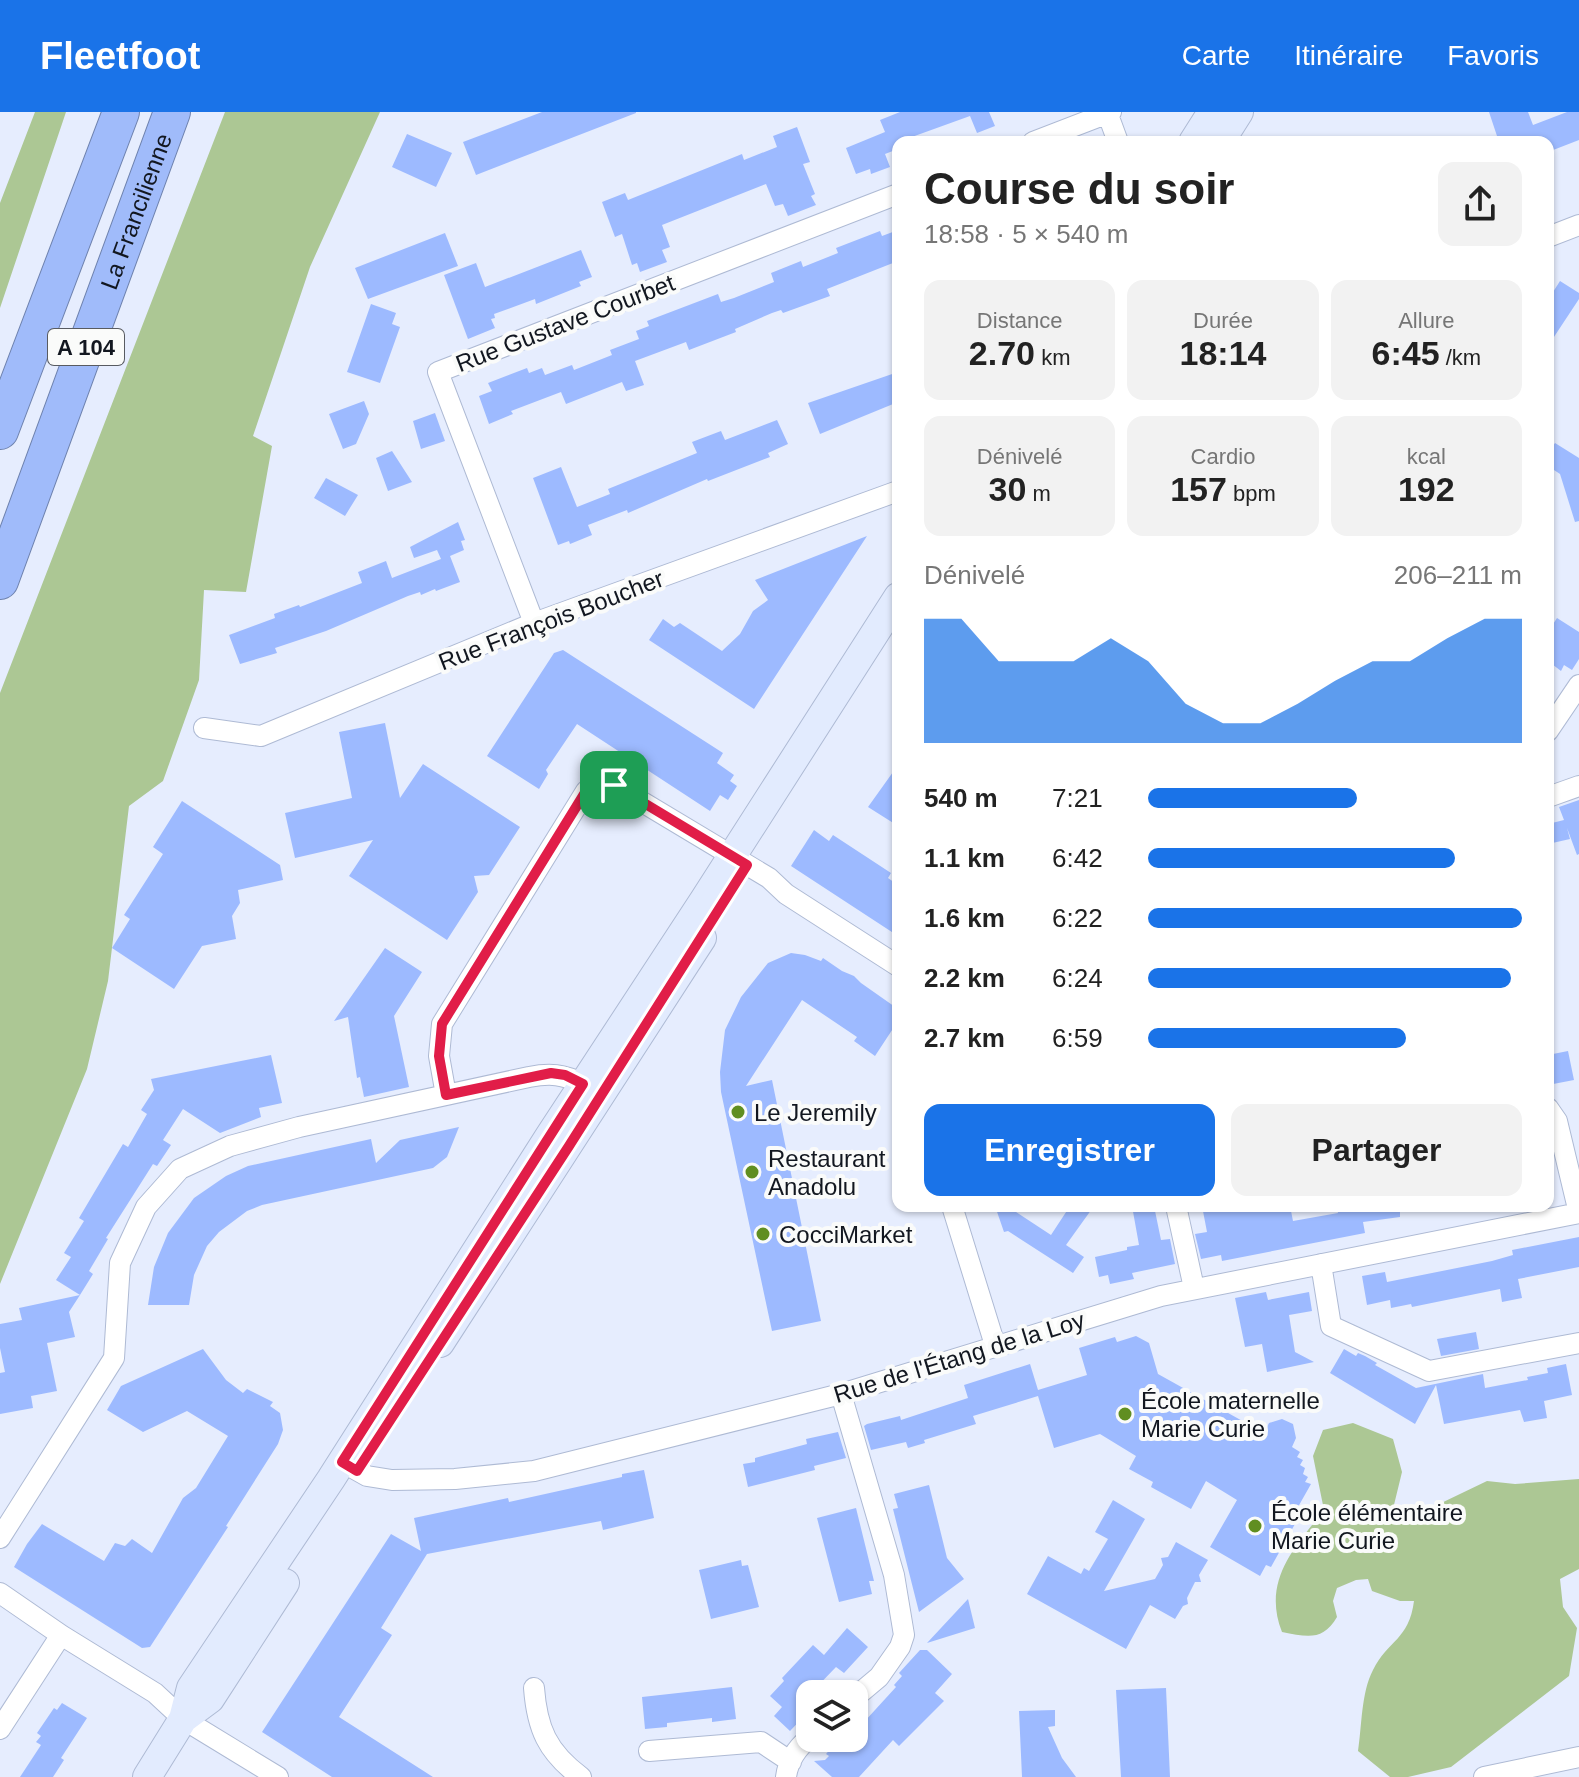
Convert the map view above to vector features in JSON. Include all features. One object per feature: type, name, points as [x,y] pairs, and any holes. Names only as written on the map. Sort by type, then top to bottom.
[{"type":"highway","name":"La Francilienne","points":[[0,431],[121,112]]},
{"type":"highway","name":"La Francilienne","points":[[0,581],[172,112]]},
{"type":"main road","points":[[1197,136],[1212,112]]},
{"type":"main road","points":[[1224,136],[1239,112]]},
{"type":"main road","points":[[147,1777],[183,1719],[191,1688],[350,1466],[569,1146],[892,607]]},
{"type":"main road","points":[[350,1466],[583,1084],[892,641]]},
{"type":"street","points":[[1048,136],[1108,112],[1116,136]]},
{"type":"street","name":"Rue Gustave Courbet","points":[[534,623],[438,372],[892,196]]},
{"type":"street","points":[[1554,235],[1579,225]]},
{"type":"street","name":"Rue François Boucher","points":[[204,728],[261,736],[534,623],[892,493]]},
{"type":"street","points":[[1554,722],[1579,685]]},
{"type":"street","points":[[446,1095],[439,1056],[442,1024],[586,791],[614,785],[769,878],[786,894],[892,962]]},
{"type":"street","points":[[1554,795],[1579,786]]},
{"type":"street","points":[[0,1538],[114,1358],[120,1263],[146,1207],[180,1169],[230,1146],[275,1133],[446,1095],[551,1073],[565,1075],[583,1084]]},
{"type":"street","points":[[1554,1117],[1579,1213]]},
{"type":"street","points":[[954,1212],[995,1345]]},
{"type":"street","points":[[1177,1212],[1194,1288]]},
{"type":"street","name":"Rue de l'Étang de la Loy","points":[[350,1466],[367,1476],[392,1480],[455,1479],[534,1471],[841,1394],[1127,1305],[1194,1288],[1579,1213]]},
{"type":"street","points":[[1321,1264],[1331,1326],[1429,1371],[1579,1343]]},
{"type":"street","points":[[841,1394],[894,1575],[904,1635],[900,1647],[879,1677],[868,1686]]},
{"type":"street","points":[[0,1593],[155,1693],[183,1719],[278,1777]]},
{"type":"street","points":[[0,1729],[61,1635]]},
{"type":"street","points":[[534,1688],[536,1713],[545,1741],[566,1767],[581,1777]]},
{"type":"street","points":[[649,1751],[761,1742],[788,1769]]},
{"type":"street","points":[[1484,1777],[1528,1772],[1579,1757]]},
{"type":"green space","points":[[35,112],[66,112],[0,308],[0,203]]},
{"type":"green space","points":[[225,112],[380,112],[310,267],[253,436],[272,446],[246,592],[204,590],[199,680],[163,781],[129,806],[108,981],[87,1069],[0,1284],[0,693]]},
{"type":"green space","points":[[1353,1423],[1393,1439],[1402,1472],[1392,1513],[1435,1506],[1487,1481],[1515,1484],[1579,1479],[1579,1569],[1560,1579],[1563,1607],[1577,1628],[1569,1676],[1451,1767],[1408,1777],[1390,1777],[1358,1751],[1369,1679],[1379,1660],[1408,1624],[1414,1601],[1400,1601],[1372,1591],[1368,1579],[1356,1580],[1337,1588],[1333,1601],[1337,1617],[1320,1634],[1307,1636],[1282,1632],[1277,1614],[1276,1597],[1284,1566],[1324,1510],[1313,1456],[1323,1430]]},
{"type":"building","points":[[542,112],[636,113],[476,175],[463,142]]},
{"type":"building","points":[[900,112],[989,112],[995,126],[977,133],[970,116],[915,136],[892,136],[892,151],[885,154],[890,167],[871,174],[870,169],[856,174],[846,148],[885,132],[880,120]]},
{"type":"building","points":[[1489,112],[1528,112],[1533,125],[1567,112],[1579,112],[1579,140],[1554,150],[1554,136],[1497,136]]},
{"type":"building","points":[[797,127],[810,162],[803,164],[816,205],[788,216],[783,204],[775,206],[766,184],[662,225],[670,247],[662,250],[667,262],[640,272],[637,263],[632,265],[622,234],[615,237],[602,202],[625,193],[628,200],[742,154],[744,160],[777,147],[773,136]]},
{"type":"building","points":[[407,134],[452,153],[436,187],[392,167]]},
{"type":"building","points":[[880,231],[882,236],[892,232],[892,263],[827,289],[830,296],[783,313],[781,310],[772,313],[735,329],[736,332],[689,350],[686,342],[635,361],[644,385],[626,391],[622,382],[566,404],[561,392],[511,411],[513,414],[489,424],[479,396],[492,391],[488,383],[527,368],[529,373],[542,368],[545,375],[572,365],[574,370],[612,355],[610,350],[639,339],[636,331],[649,326],[647,321],[718,294],[721,302],[734,298],[774,282],[771,273],[801,261],[803,267],[838,253],[836,248]]},
{"type":"building","points":[[445,233],[458,266],[368,299],[355,268]]},
{"type":"building","points":[[581,250],[592,277],[579,282],[581,286],[536,304],[535,299],[494,314],[495,318],[491,319],[495,328],[468,339],[444,275],[476,263],[485,287]]},
{"type":"building","points":[[1560,281],[1579,293],[1579,299],[1554,337],[1554,290]]},
{"type":"building","points":[[371,304],[396,313],[392,324],[400,327],[380,383],[347,372]]},
{"type":"building","points":[[892,374],[892,404],[820,434],[808,403]]},
{"type":"building","points":[[364,401],[369,414],[356,444],[343,449],[329,414]]},
{"type":"building","points":[[435,413],[445,441],[421,449],[413,421]]},
{"type":"building","points":[[777,420],[788,444],[768,453],[770,457],[707,479],[628,513],[627,510],[588,525],[592,535],[570,544],[569,541],[558,545],[533,478],[561,467],[577,507],[610,494],[608,489],[697,453],[692,442],[721,431],[725,440]]},
{"type":"building","points":[[1554,444],[1579,458],[1579,521],[1575,522],[1560,474],[1554,470]]},
{"type":"building","points":[[392,451],[412,482],[388,491],[376,458]]},
{"type":"building","points":[[326,478],[358,495],[345,516],[314,498]]},
{"type":"building","points":[[458,522],[465,540],[461,541],[464,550],[450,556],[460,582],[436,591],[408,596],[326,631],[275,648],[277,653],[240,664],[229,635],[275,618],[274,614],[362,583],[358,572],[386,561],[392,578],[441,559],[437,550],[414,558],[410,547]]},
{"type":"building","points":[[867,536],[754,709],[649,640],[663,619],[674,627],[680,623],[722,651],[740,634],[753,611],[768,600],[755,580]]},
{"type":"building","points":[[1557,618],[1579,632],[1579,659],[1572,670],[1564,665],[1561,671],[1554,666],[1554,623]]},
{"type":"building","points":[[563,650],[723,753],[717,763],[734,775],[730,781],[737,786],[728,800],[720,795],[710,811],[577,724],[546,770],[548,774],[539,789],[487,756],[554,653]]},
{"type":"building","points":[[385,723],[400,798],[423,764],[520,827],[489,875],[474,876],[478,892],[447,940],[349,876],[373,840],[295,858],[285,813],[352,798],[339,732]]},
{"type":"building","points":[[892,773],[892,822],[868,807]]},
{"type":"building","points":[[1579,800],[1577,855],[1567,828],[1570,839],[1554,843],[1554,822],[1564,820],[1559,807]]},
{"type":"building","points":[[182,801],[280,865],[283,880],[238,890],[240,903],[232,916],[236,939],[202,946],[174,989],[112,948],[130,919],[124,915],[163,854],[153,847]]},
{"type":"building","points":[[814,830],[829,841],[833,835],[891,873],[888,878],[892,881],[892,932],[791,866]]},
{"type":"building","points":[[385,948],[422,972],[394,1016],[409,1087],[364,1097],[360,1077],[357,1078],[348,1017],[334,1021]]},
{"type":"building","points":[[791,953],[821,961],[823,958],[854,976],[892,1005],[892,1030],[875,1056],[854,1041],[857,1037],[802,1000],[746,1086],[772,1080],[821,1321],[772,1331],[721,1092],[720,1072],[725,1030],[741,997],[768,963]]},
{"type":"building","points":[[1568,1051],[1574,1080],[1554,1084],[1554,1054]]},
{"type":"building","points":[[271,1055],[282,1103],[259,1108],[261,1117],[220,1133],[183,1109],[163,1140],[171,1145],[157,1166],[153,1164],[106,1238],[89,1271],[93,1274],[80,1295],[56,1280],[71,1257],[64,1253],[84,1221],[79,1218],[123,1144],[128,1147],[147,1114],[141,1110],[154,1090],[151,1079]]},
{"type":"building","points":[[459,1127],[447,1157],[433,1168],[262,1205],[247,1211],[219,1232],[207,1246],[194,1275],[189,1305],[148,1305],[154,1267],[168,1233],[194,1198],[226,1176],[248,1166],[371,1139],[376,1163],[400,1140]]},
{"type":"building","points":[[997,1212],[1016,1212],[1051,1235],[1066,1212],[1090,1212],[1066,1245],[1084,1257],[1073,1273],[1008,1231],[1004,1232]]},
{"type":"building","points":[[1133,1212],[1155,1212],[1161,1240],[1170,1239],[1175,1264],[1132,1273],[1134,1279],[1110,1284],[1108,1275],[1099,1277],[1095,1257],[1139,1245]]},
{"type":"building","points":[[1203,1212],[1291,1212],[1293,1221],[1338,1212],[1400,1212],[1400,1217],[1363,1222],[1365,1233],[1222,1261],[1221,1255],[1201,1259],[1195,1234],[1207,1232]]},
{"type":"building","points":[[1579,1237],[1579,1267],[1518,1279],[1522,1298],[1502,1302],[1500,1289],[1412,1307],[1411,1304],[1391,1308],[1390,1300],[1367,1305],[1362,1276],[1385,1272],[1387,1282],[1492,1261],[1513,1255],[1512,1250]]},
{"type":"building","points":[[1266,1292],[1268,1300],[1309,1292],[1312,1311],[1289,1315],[1295,1352],[1314,1362],[1267,1372],[1262,1344],[1245,1347],[1235,1298]]},
{"type":"building","points":[[80,1295],[69,1312],[75,1337],[47,1343],[57,1391],[31,1396],[33,1408],[0,1414],[0,1373],[5,1372],[0,1348],[0,1324],[22,1320],[19,1308]]},
{"type":"building","points":[[1476,1332],[1479,1349],[1441,1356],[1437,1339]]},
{"type":"building","points":[[1136,1336],[1149,1343],[1158,1374],[1264,1433],[1269,1423],[1282,1419],[1293,1424],[1296,1438],[1292,1447],[1300,1452],[1297,1457],[1303,1460],[1300,1465],[1305,1468],[1303,1474],[1308,1477],[1305,1482],[1311,1484],[1298,1507],[1303,1510],[1271,1567],[1266,1565],[1260,1576],[1210,1547],[1237,1500],[1206,1481],[1191,1509],[1151,1487],[1153,1482],[1129,1469],[1136,1456],[1100,1434],[1054,1448],[1038,1396],[973,1416],[976,1424],[924,1440],[925,1443],[908,1448],[906,1442],[871,1450],[864,1426],[867,1424],[900,1416],[901,1420],[968,1398],[964,1385],[1030,1364],[1038,1390],[1087,1375],[1079,1348],[1115,1337],[1117,1342]]},
{"type":"building","points":[[203,1349],[226,1380],[243,1393],[247,1389],[273,1402],[270,1406],[280,1413],[283,1430],[278,1444],[228,1527],[150,1647],[142,1648],[14,1567],[42,1524],[104,1561],[115,1543],[125,1546],[132,1539],[152,1553],[183,1498],[196,1488],[228,1436],[187,1411],[143,1432],[107,1410],[121,1386]]},
{"type":"building","points":[[1344,1349],[1356,1356],[1358,1353],[1365,1356],[1416,1388],[1483,1374],[1485,1388],[1528,1380],[1527,1377],[1548,1373],[1547,1368],[1566,1364],[1572,1395],[1544,1401],[1547,1418],[1524,1422],[1520,1410],[1444,1424],[1436,1385],[1415,1424],[1330,1373]]},
{"type":"building","points":[[838,1432],[846,1458],[814,1466],[815,1470],[748,1487],[743,1464],[807,1444],[806,1439]]},
{"type":"building","points":[[644,1470],[654,1518],[603,1530],[601,1521],[427,1554],[381,1628],[392,1635],[339,1717],[433,1777],[332,1777],[262,1732],[391,1534],[421,1551],[414,1518],[508,1498],[509,1502]]},
{"type":"building","points":[[929,1485],[947,1558],[964,1579],[919,1612],[893,1509],[898,1508],[894,1494]]},
{"type":"building","points":[[1113,1500],[1145,1519],[1104,1591],[1155,1579],[1163,1565],[1161,1558],[1168,1557],[1176,1542],[1208,1560],[1199,1575],[1201,1582],[1195,1582],[1187,1598],[1188,1604],[1183,1606],[1175,1619],[1150,1605],[1126,1649],[1027,1594],[1048,1556],[1081,1574],[1084,1568],[1089,1571],[1108,1539],[1095,1532]]},
{"type":"building","points":[[856,1508],[874,1581],[869,1581],[872,1594],[839,1602],[817,1518]]},
{"type":"building","points":[[741,1560],[742,1566],[748,1565],[759,1607],[711,1619],[699,1570]]},
{"type":"building","points":[[968,1599],[975,1628],[927,1643]]},
{"type":"building","points":[[847,1628],[868,1647],[844,1673],[836,1667],[823,1680],[796,1680],[796,1725],[790,1731],[774,1716],[782,1707],[770,1696],[784,1681],[782,1678],[813,1645],[824,1655]]},
{"type":"building","points":[[920,1650],[927,1650],[952,1674],[935,1693],[944,1701],[899,1746],[893,1740],[859,1777],[832,1777],[814,1761],[825,1760],[829,1756],[828,1752],[868,1752],[868,1718],[896,1687],[894,1685],[902,1676],[899,1673]]},
{"type":"building","points":[[732,1687],[736,1719],[712,1722],[712,1718],[645,1729],[642,1697]]},
{"type":"building","points":[[1166,1688],[1170,1777],[1121,1777],[1116,1690]]},
{"type":"building","points":[[62,1703],[87,1718],[61,1758],[64,1760],[53,1777],[20,1777],[41,1745],[36,1742],[41,1736],[37,1733],[54,1708],[57,1710]]},
{"type":"building","points":[[1055,1710],[1055,1726],[1048,1727],[1062,1758],[1076,1777],[1022,1777],[1019,1711]]},
{"type":"place","name":"Le Jeremily","points":[[738,1112]]},
{"type":"place","name":"Restaurant Anadolu","points":[[752,1172]]},
{"type":"place","name":"CocciMarket","points":[[763,1234]]},
{"type":"place","name":"École maternelle Marie Curie","points":[[1125,1414]]},
{"type":"place","name":"École élémentaire Marie Curie","points":[[1255,1526]]},
{"type":"route","points":[[614,785],[747,865],[357,1471],[342,1462],[583,1084],[565,1075],[551,1073],[446,1095],[439,1056],[442,1024],[586,791],[614,785]]}]
